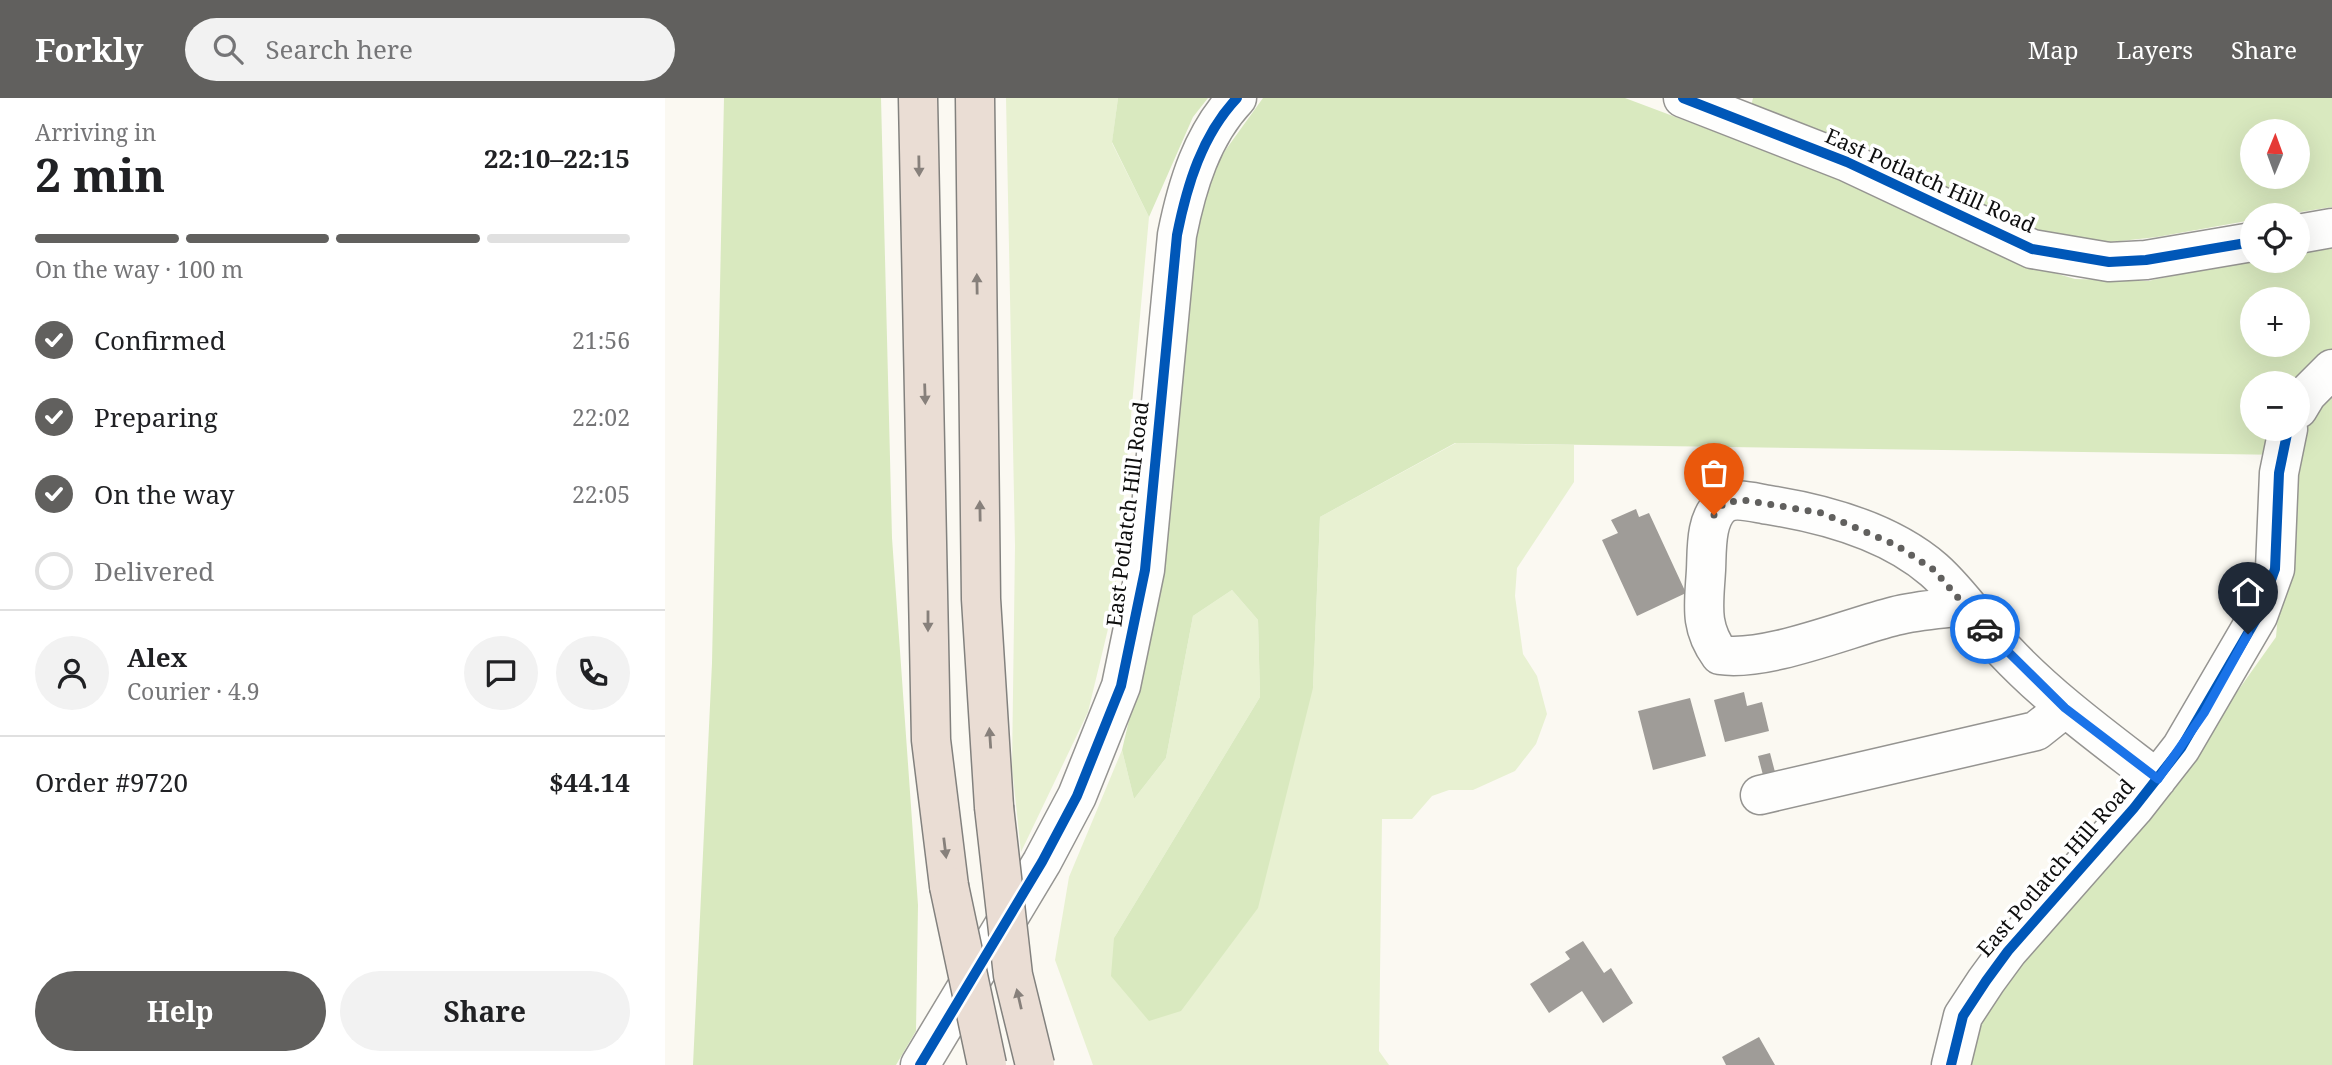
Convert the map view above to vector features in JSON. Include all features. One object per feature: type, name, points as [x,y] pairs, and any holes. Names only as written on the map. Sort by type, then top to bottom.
[{"type":"highway","points":[[918,98],[931,740],[949,886],[987,1065]]},
{"type":"highway","points":[[975,98],[981,599],[994,807],[1013,975],[1035,1065]]},
{"type":"street","name":"East Potlatch Hill Road","points":[[920,1065],[1042,862],[1077,796],[1121,686],[1145,570],[1177,235],[1184,198],[1196,163],[1211,133],[1237,98]]},
{"type":"street","name":"East Potlatch Hill Road","points":[[1683,98],[1847,162],[2032,249],[2084,259],[2146,261],[2240,244]]},
{"type":"street","points":[[2310,232],[2332,228]]},
{"type":"street","points":[[2310,391],[2332,369]]},
{"type":"street","name":"East Potlatch Hill Road","points":[[1944,1059],[1963,1016],[2008,951],[2158,779],[2204,713],[2269,589],[2277,552],[2285,441]]},
{"type":"street","points":[[1965,606],[1898,615],[1772,651],[1734,657],[1720,655],[1708,638],[1703,616],[1708,540],[1714,515],[1724,503],[1743,500],[1822,513],[1896,545],[1934,570],[2005,651],[2065,708],[2158,779]]},
{"type":"street","points":[[1760,795],[2036,731],[2065,708]]},
{"type":"green space","points":[[724,98],[881,98],[892,538],[918,905],[916,1031],[896,1065],[693,1065],[712,663]]},
{"type":"green space","points":[[1006,98],[1118,98],[1112,143],[1149,217],[1114,604],[1088,712],[1021,852],[1012,767],[1015,546]]},
{"type":"green space","points":[[1118,98],[1208,98],[1193,117],[1149,217],[1112,142]]},
{"type":"green space","points":[[1263,98],[1625,98],[1841,179],[2016,262],[2075,279],[2148,281],[2240,262],[2240,273],[2310,273],[2310,248],[2332,243],[2332,1065],[1949,1065],[2026,952],[2144,823],[2276,637],[2292,455],[1455,443],[1320,517],[1313,688],[1258,908],[1181,1011],[1149,1021],[1111,976],[1114,938],[1260,697],[1258,620],[1232,590],[1193,616],[1166,758],[1134,799],[1122,750],[1162,579],[1191,255],[1214,166]]},
{"type":"green space","points":[[1753,98],[2332,98],[2332,207],[2310,211],[2310,203],[2240,203],[2240,222],[2157,237],[2093,244],[2031,231],[1897,161],[1751,106]]},
{"type":"green space","points":[[1456,443],[1574,445],[1574,482],[1517,568],[1515,596],[1523,654],[1537,676],[1547,714],[1536,744],[1515,771],[1473,790],[1449,790],[1432,796],[1412,819],[1382,819],[1379,1051],[1389,1065],[1093,1065],[1055,960],[1069,877],[1122,750],[1134,799],[1166,758],[1193,616],[1232,590],[1258,620],[1260,697],[1114,938],[1313,688],[1320,517]]},
{"type":"building","points":[[1636,509],[1639,517],[1649,513],[1686,593],[1637,616],[1602,540],[1618,533],[1611,520]]},
{"type":"building","points":[[1744,692],[1747,706],[1762,702],[1769,731],[1725,742],[1714,700]]},
{"type":"building","points":[[1690,698],[1706,756],[1653,770],[1638,711]]},
{"type":"building","points":[[1770,753],[1775,772],[1763,775],[1758,756]]},
{"type":"building","points":[[1583,941],[1604,973],[1611,968],[1633,1003],[1603,1023],[1582,991],[1549,1013],[1530,984],[1570,959],[1565,952]]},
{"type":"building","points":[[1759,1037],[1775,1065],[1726,1065],[1722,1057]]},
{"type":"cycle path","points":[[920,1065],[1042,862],[1077,796],[1121,686],[1145,570],[1177,235],[1191,179],[1205,144],[1237,98]]},
{"type":"cycle path","points":[[1683,98],[1847,162],[2032,249],[2109,262],[2146,260],[2240,244]]},
{"type":"cycle path","points":[[1951,1065],[1963,1016],[1986,981],[2008,951],[2134,808],[2181,748],[2258,616],[2275,569],[2279,473],[2286,441]]},
{"type":"way so far","points":[[1714,515],[1724,503],[1743,500],[1822,513],[1896,545],[1934,570],[1985,629]]},
{"type":"route","points":[[1985,629],[2065,708],[2158,779],[2204,713],[2248,634]]}]
